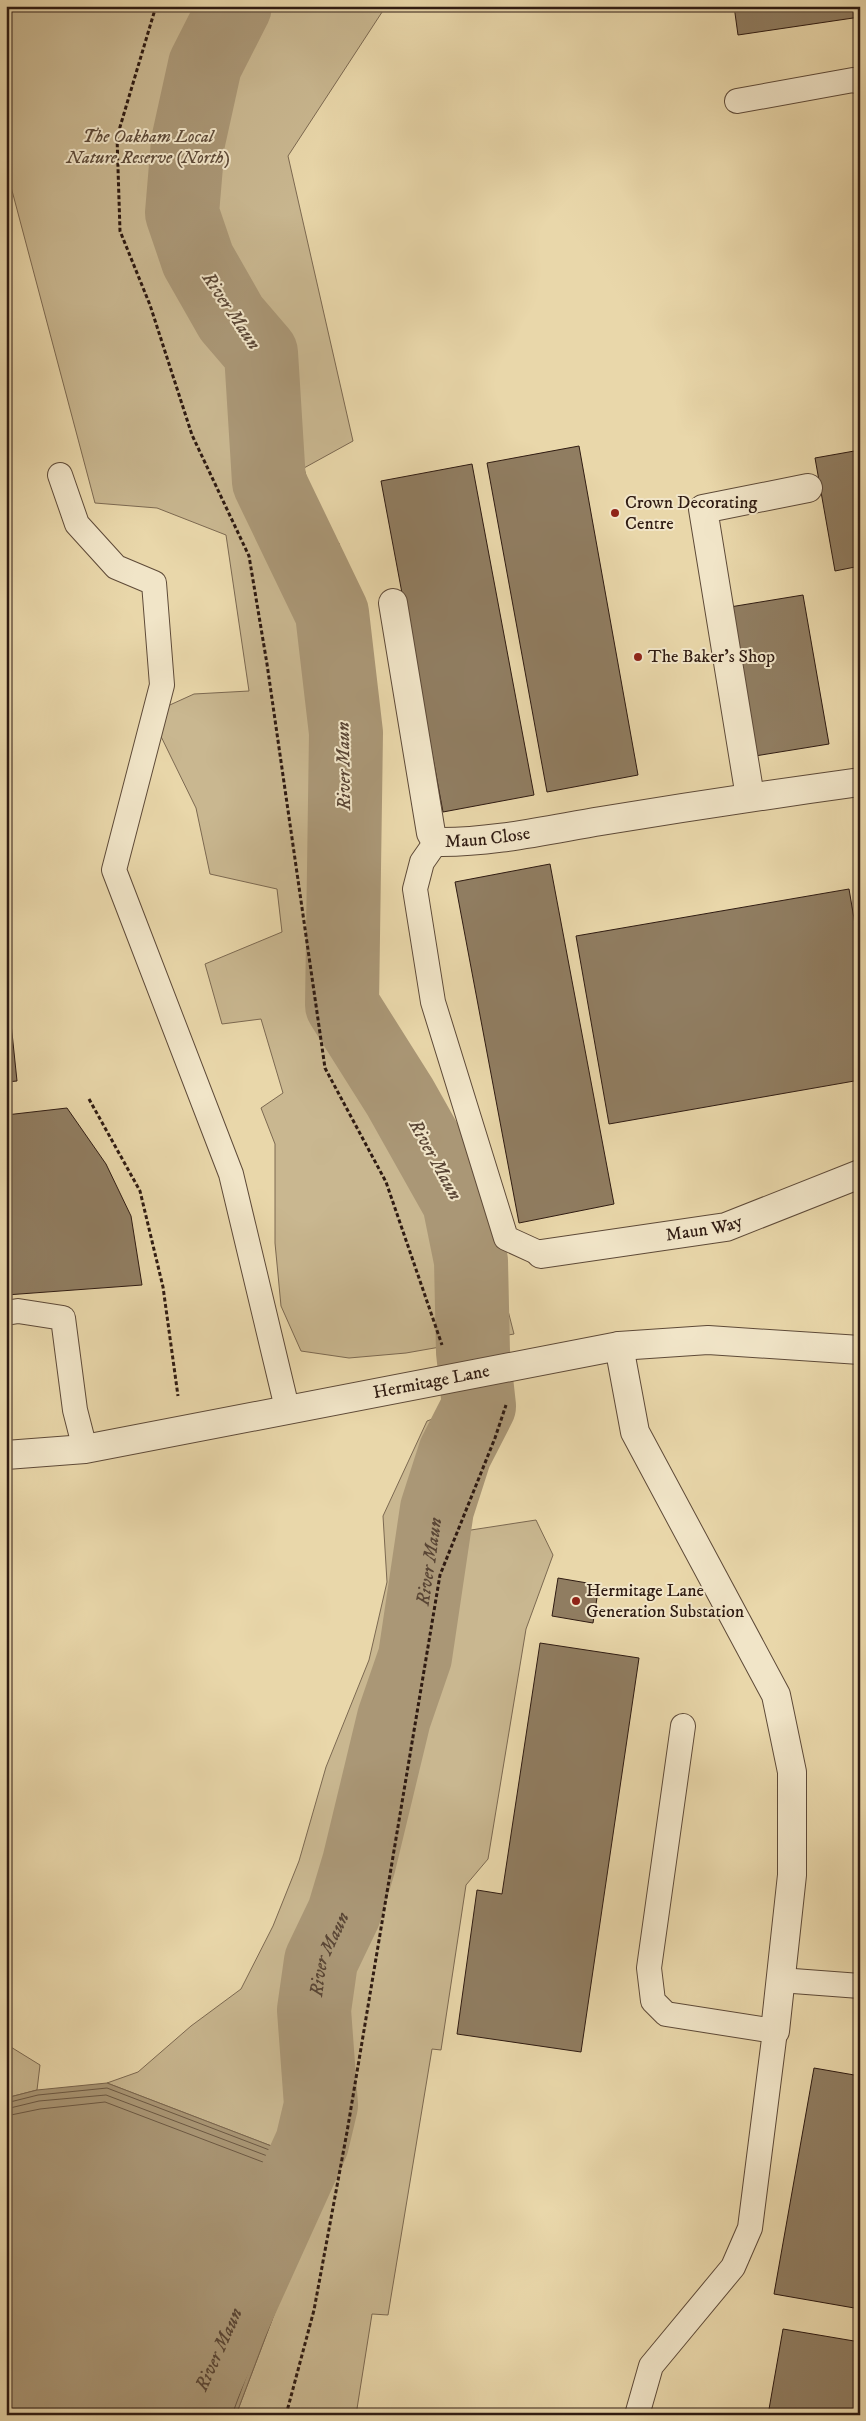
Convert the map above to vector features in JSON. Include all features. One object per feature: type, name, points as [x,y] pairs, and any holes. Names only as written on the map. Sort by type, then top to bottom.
[{"type":"street","points":[[750,797],[703,509],[808,488]]},
{"type":"street","name":"Maun Close","points":[[393,603],[431,833],[436,842],[458,842],[505,836],[750,797],[860,782]]},
{"type":"street","name":"Maun Way","points":[[541,1254],[726,1227],[860,1174]]},
{"type":"street","name":"Hermitage Lane","points":[[6,1455],[85,1448],[618,1346],[708,1340],[860,1350]]},
{"type":"street","points":[[618,1346],[635,1432],[776,1695],[792,1772],[792,1875],[775,2031]]},
{"type":"lane","points":[[737,101],[853,80],[860,82]]},
{"type":"lane","points":[[60,475],[77,524],[116,567],[154,583],[162,685],[114,870],[232,1174],[287,1408]]},
{"type":"lane","points":[[436,842],[422,862],[414,889],[433,1002],[506,1238],[541,1254]]},
{"type":"lane","points":[[6,1313],[18,1311],[63,1318],[75,1410],[85,1448]]},
{"type":"lane","points":[[637,2415],[651,2366],[733,2267],[750,2228],[775,2031],[666,2014],[653,2002],[649,1968],[683,1726]]},
{"type":"lane","points":[[780,1980],[860,1986]]},
{"type":"path","points":[[156,6],[117,138],[120,231],[150,305],[192,435],[249,556],[268,664],[325,1068],[386,1182],[458,1376]]},
{"type":"path","points":[[89,1099],[140,1191],[163,1287],[182,1429]]},
{"type":"path","points":[[286,2415],[316,2301],[347,2132],[440,1575],[496,1438],[509,1396],[497,1369]]},
{"type":"green space","name":"The Oakham Local Nature Reserve (North)","points":[[6,6],[386,6],[288,156],[353,441],[304,468],[318,523],[339,543],[369,712],[375,1021],[449,1145],[468,1155],[514,1334],[406,1353],[349,1358],[301,1351],[281,1306],[275,1243],[275,1144],[261,1108],[283,1093],[261,1019],[222,1024],[205,964],[282,932],[277,889],[210,874],[196,808],[150,714],[194,694],[249,691],[226,535],[157,508],[95,503],[6,168]]},
{"type":"green space","points":[[460,1409],[476,1460],[452,1520],[471,1530],[536,1520],[553,1555],[526,1629],[488,1859],[466,1885],[441,2050],[432,2049],[388,2315],[372,2314],[356,2415],[236,2415],[303,2238],[312,2143],[274,2147],[107,2083],[138,2072],[191,2026],[241,1989],[273,1926],[299,1861],[326,1767],[369,1660],[387,1582],[383,1516],[427,1421]]},
{"type":"green space","points":[[6,2044],[40,2065],[37,2090],[6,2098]]},
{"type":"water","points":[[107,2083],[274,2147],[312,2143],[303,2238],[236,2415],[6,2415],[6,2098],[37,2090]]},
{"type":"building","points":[[734,6],[860,6],[860,17],[738,35]]},
{"type":"building","points":[[579,446],[638,775],[547,792],[487,463]]},
{"type":"building","points":[[860,450],[860,566],[835,571],[815,458]]},
{"type":"building","points":[[472,464],[534,795],[443,812],[381,481]]},
{"type":"building","points":[[803,595],[829,744],[755,756],[730,607]]},
{"type":"building","points":[[550,864],[614,1204],[519,1223],[455,882]]},
{"type":"building","points":[[849,889],[860,954],[860,1080],[609,1124],[576,936]]},
{"type":"building","points":[[6,975],[17,1081],[6,1082]]},
{"type":"building","points":[[67,1108],[106,1164],[131,1216],[142,1285],[6,1295],[6,1115]]},
{"type":"building","name":"Hermitage Lane Generation Substation","points":[[558,1578],[599,1585],[593,1623],[552,1616]]},
{"type":"building","points":[[540,1643],[639,1658],[581,2052],[457,2034],[477,1890],[502,1894]]},
{"type":"building","points":[[814,2068],[860,2076],[860,2309],[774,2294]]},
{"type":"building","points":[[783,2329],[860,2342],[860,2415],[768,2415]]},
{"type":"waterway","name":"River Maun","points":[[189,2415],[312,2143],[321,2105],[314,2010],[321,1961],[344,1913],[359,1863],[394,1718],[415,1657],[437,1509],[455,1453],[479,1406],[473,1352],[471,1261],[459,1202],[400,1097],[342,1005],[346,733],[332,613],[269,482],[261,353],[231,318],[198,260],[182,213],[188,142],[205,65],[235,6]]},
{"type":"place","name":"Crown Decorating Centre","points":[[615,513]]},
{"type":"place","name":"The Baker's Shop","points":[[638,657]]},
{"type":"place","name":"Hermitage Lane Generation Substation","points":[[576,1601]]}]
